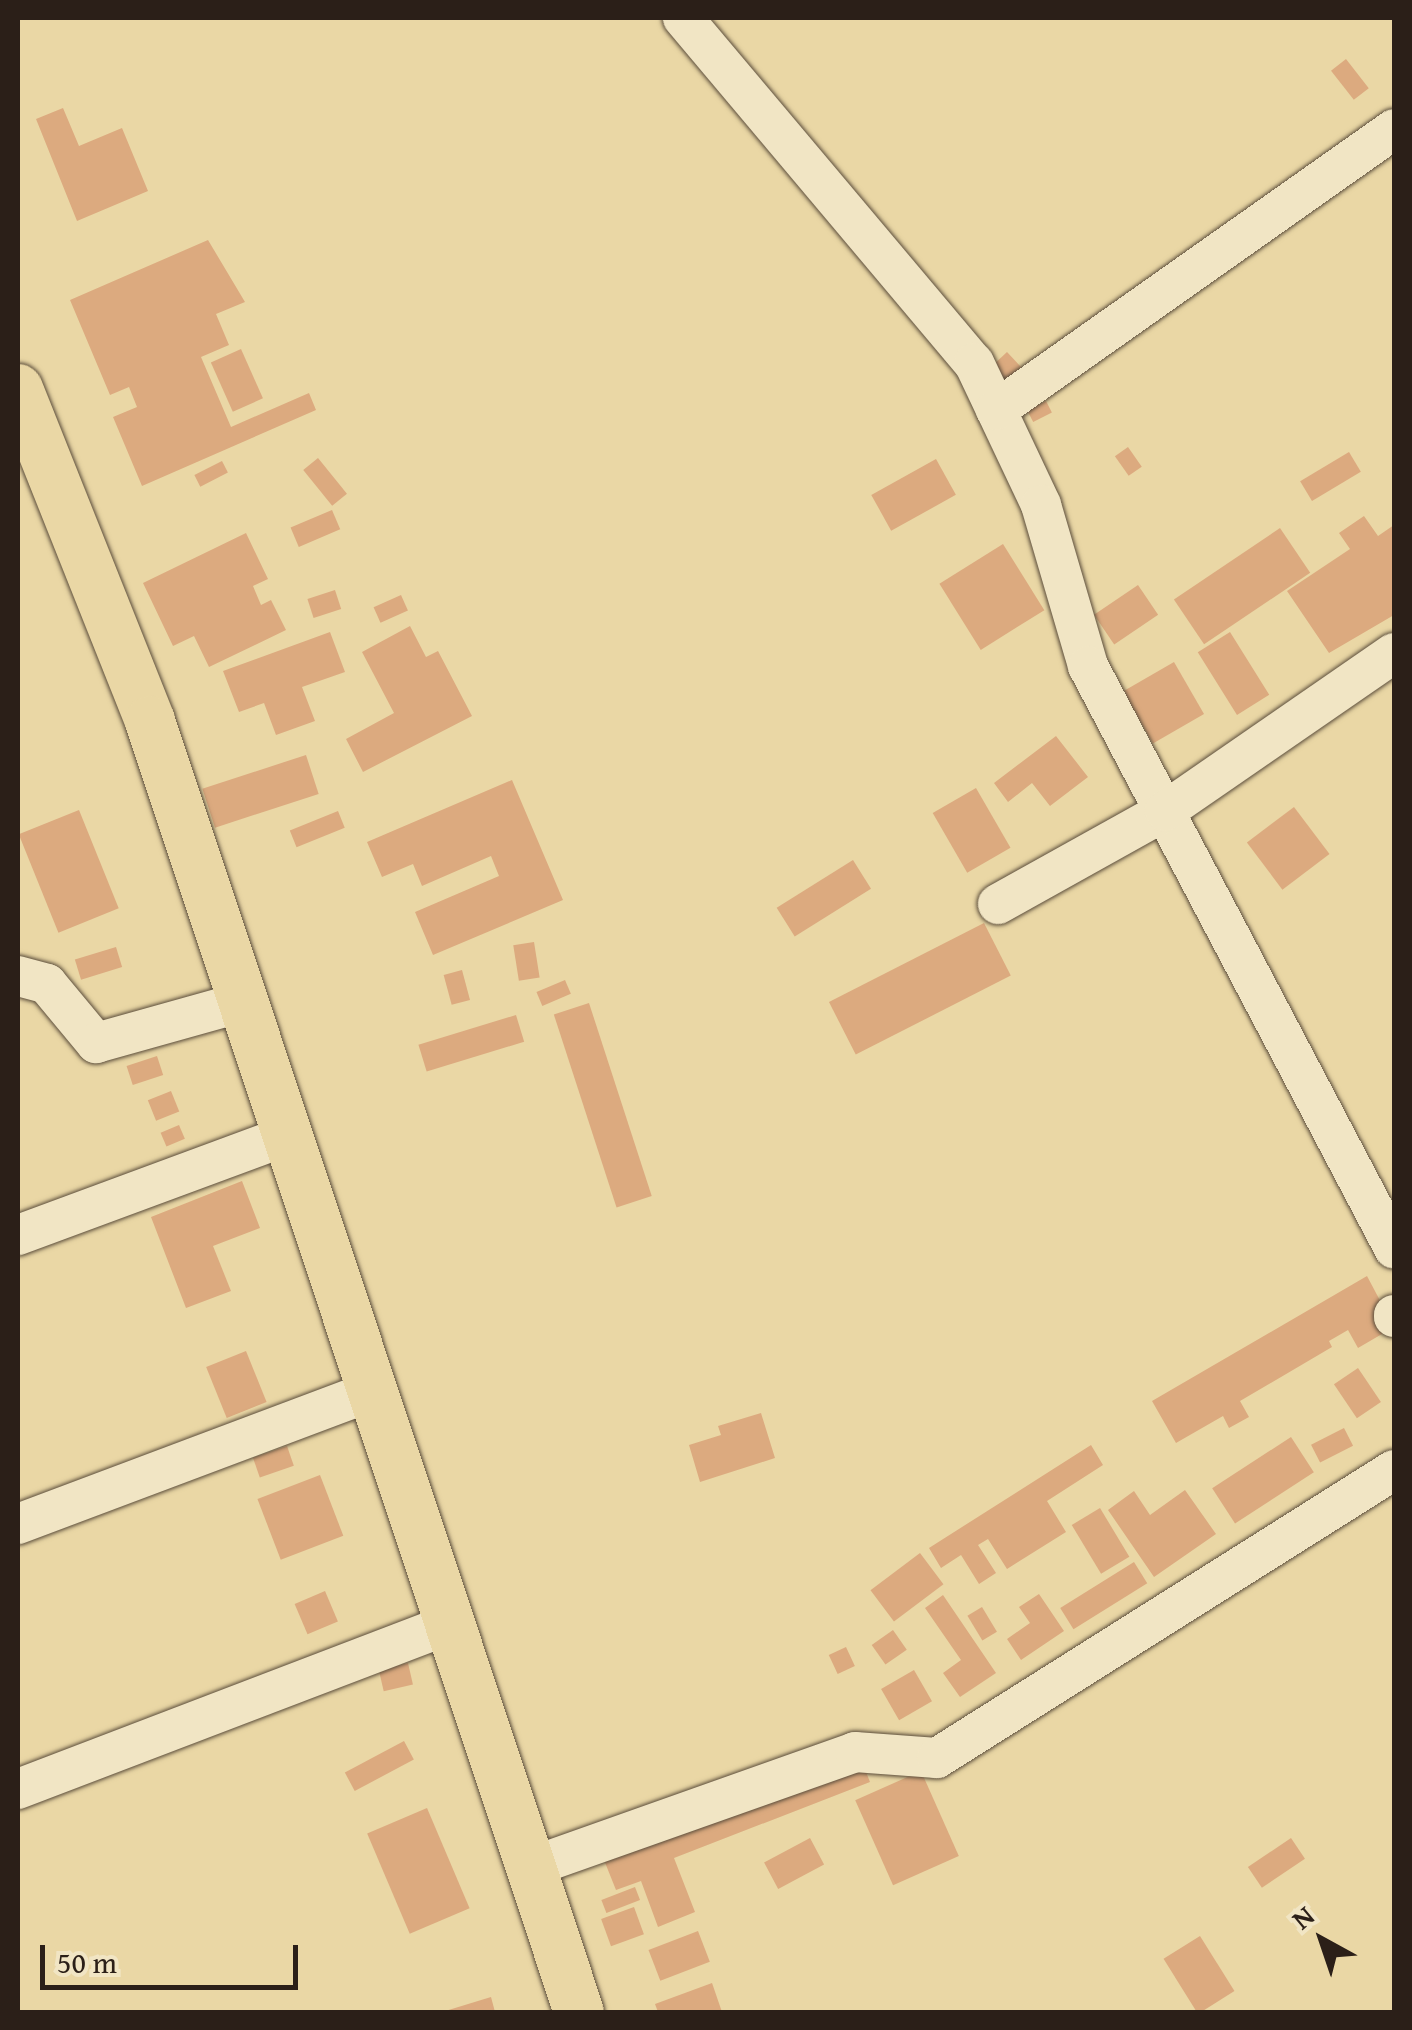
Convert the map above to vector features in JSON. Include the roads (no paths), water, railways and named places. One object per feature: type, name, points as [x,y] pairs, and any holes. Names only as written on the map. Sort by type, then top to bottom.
[{"type":"main road","points":[[18,388],[150,722],[579,2012]]},
{"type":"street","points":[[683,18],[974,363],[1041,505],[1088,666],[1394,1248]]},
{"type":"street","points":[[996,410],[1394,129]]},
{"type":"street","points":[[998,904],[1165,811],[1394,652]]},
{"type":"street","points":[[18,976],[47,984],[96,1043],[163,1030],[244,1002]]},
{"type":"street","points":[[18,1235],[288,1136]]},
{"type":"street","points":[[18,1524],[372,1391]]},
{"type":"street","points":[[531,1867],[855,1752],[937,1758],[1394,1470]]},
{"type":"street","points":[[18,1789],[450,1624]]}]
